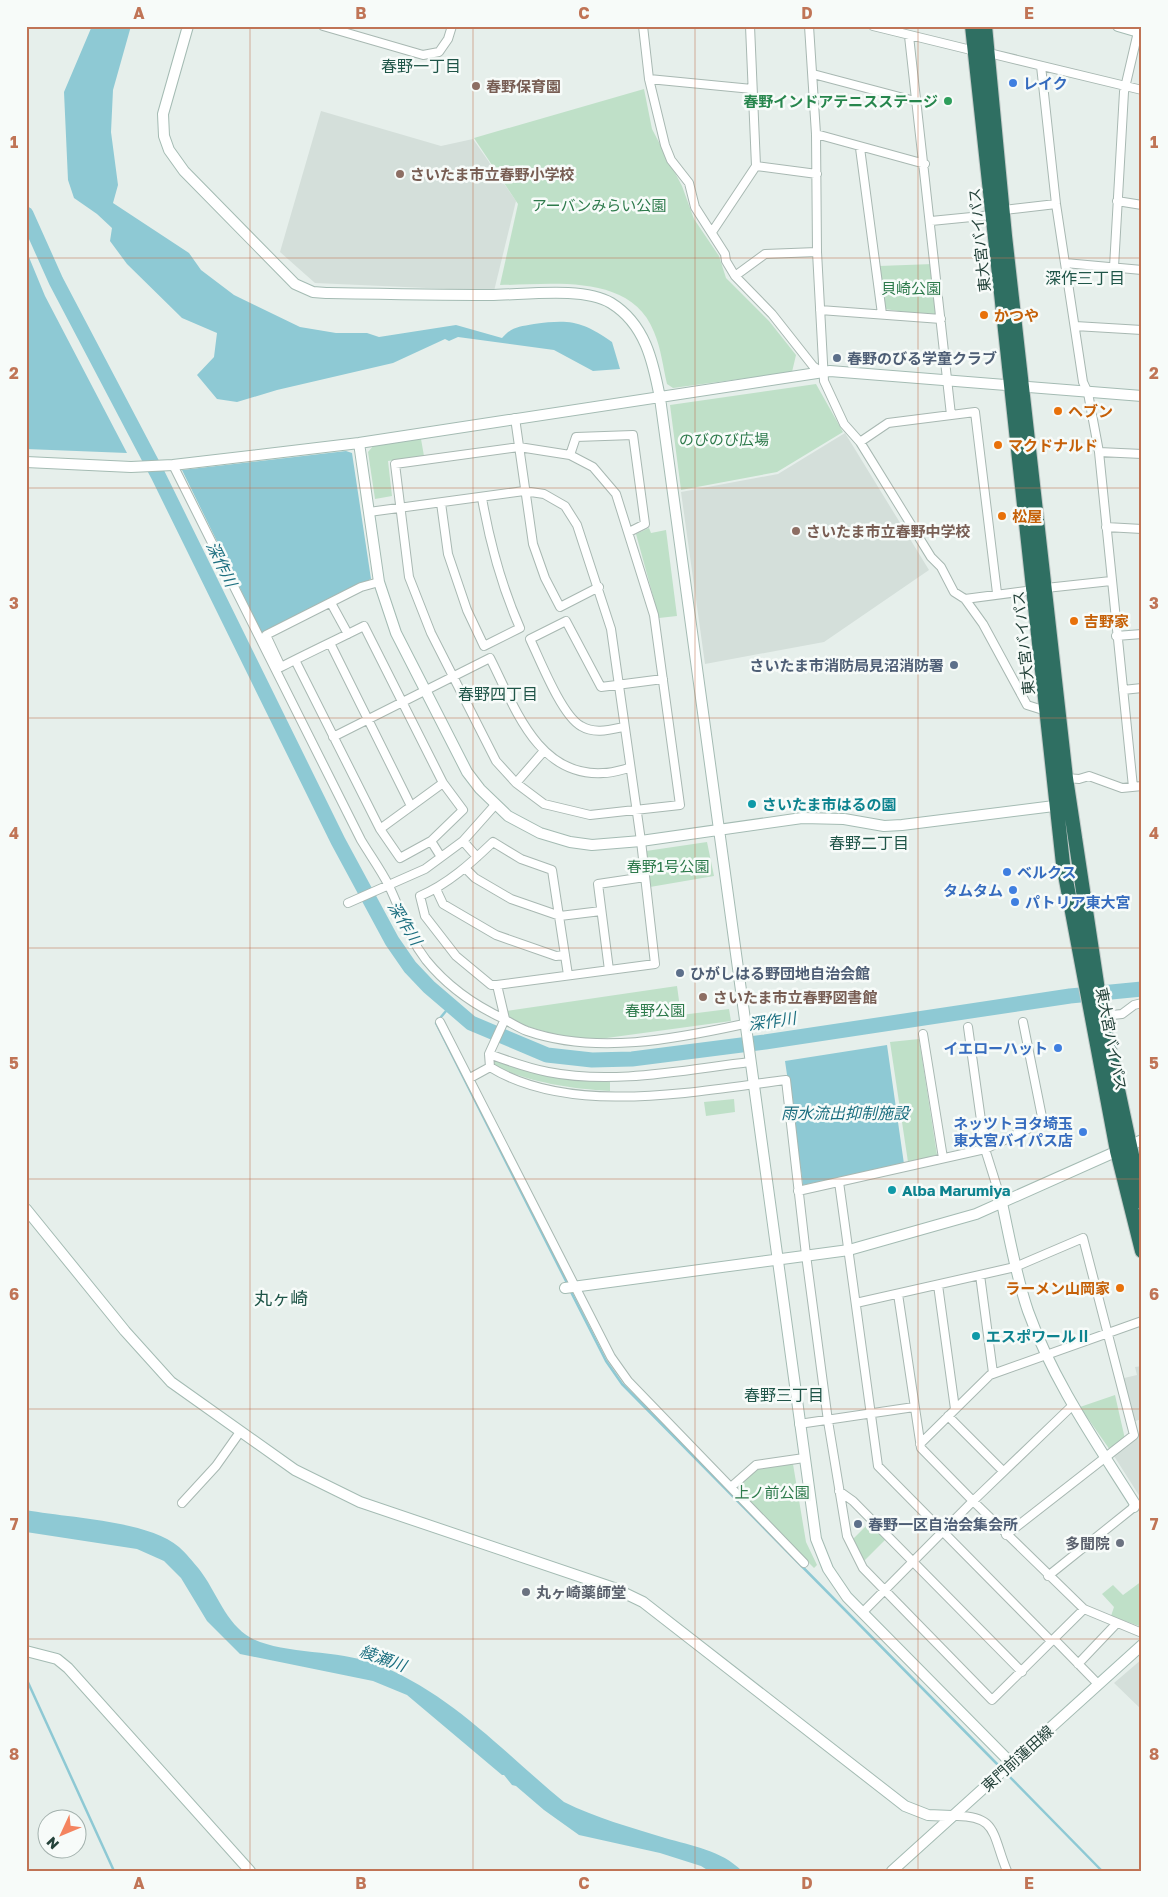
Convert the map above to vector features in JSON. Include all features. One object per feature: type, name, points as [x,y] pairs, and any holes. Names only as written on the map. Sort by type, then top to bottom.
[{"type":"highway","name":"東大宮バイパス","points":[[972,26],[982,52]]},
{"type":"highway","name":"東大宮バイパス","points":[[985,26],[982,52],[1016,386],[1040,589],[1070,804],[1090,984]]},
{"type":"highway","name":"東大宮バイパス","points":[[1040,589],[1046,712],[1056,806],[1090,984],[1098,1012],[1142,1251]]},
{"type":"highway","name":"東大宮バイパス","points":[[1122,1149],[1142,1202]]},
{"type":"street","points":[[188,26],[163,114],[163,131],[169,150],[184,171],[295,284],[314,292],[326,294],[567,294],[602,299],[619,308],[630,318],[649,351],[660,398],[776,1260],[813,1520],[821,1554],[836,1582],[862,1613],[1011,1763]]},
{"type":"street","points":[[324,26],[422,55],[439,52],[448,40],[452,26]]},
{"type":"street","points":[[643,26],[649,79],[659,126],[671,160],[689,183],[695,207],[712,232],[735,276],[772,314],[812,366],[823,373]]},
{"type":"street","points":[[712,232],[756,166],[750,26]]},
{"type":"street","points":[[809,26],[816,134],[817,252],[824,381],[844,424],[860,442],[932,557],[941,567],[954,592],[965,599],[983,624],[1028,705],[1046,712]]},
{"type":"street","points":[[873,26],[1142,90]]},
{"type":"street","points":[[1114,267],[1126,85],[1140,32],[1118,26]]},
{"type":"street","points":[[909,36],[915,101],[925,164],[951,415]]},
{"type":"street","points":[[1041,66],[1056,204],[1083,382],[1088,393],[1099,452],[1116,636],[1133,787]]},
{"type":"street","points":[[813,74],[915,101]]},
{"type":"street","points":[[649,79],[752,90]]},
{"type":"street","points":[[816,134],[860,148],[925,164]]},
{"type":"street","points":[[860,148],[882,314]]},
{"type":"street","points":[[756,166],[817,174]]},
{"type":"street","points":[[1117,201],[1142,205]]},
{"type":"street","points":[[931,222],[1056,204]]},
{"type":"street","points":[[735,276],[765,254],[817,252]]},
{"type":"street","points":[[1065,263],[1142,270]]},
{"type":"street","points":[[820,310],[941,319]]},
{"type":"street","points":[[1075,326],[1142,330]]},
{"type":"street","points":[[26,462],[131,468],[172,465],[359,443],[830,371],[1142,396]]},
{"type":"street","points":[[860,442],[888,423],[975,412],[997,593]]},
{"type":"street","points":[[515,418],[533,544],[545,578],[560,607],[599,588]]},
{"type":"street","points":[[570,455],[576,437],[633,436],[645,524],[629,532]]},
{"type":"street","points":[[359,443],[379,582],[396,633],[467,772],[495,806],[523,825],[570,842],[612,845],[802,818],[822,818],[884,826],[1070,804]]},
{"type":"street","points":[[519,447],[570,455],[593,467],[616,494],[654,616],[680,805],[590,815],[544,804],[516,783],[496,761],[431,633],[409,577],[399,509],[395,464],[519,447]]},
{"type":"street","points":[[1099,452],[1142,454]]},
{"type":"street","points":[[172,465],[361,840],[388,885],[403,924],[426,959],[447,982],[480,1008],[504,1020],[527,1031],[566,1041],[593,1043],[654,1039],[745,1026]]},
{"type":"street","points":[[369,512],[524,491],[544,494],[565,506],[577,525],[611,629],[623,727],[641,841],[655,964],[490,985],[456,956],[425,916],[420,896],[436,889],[465,868],[493,842],[521,858],[552,870],[568,975]]},
{"type":"street","points":[[441,503],[448,554],[466,610],[484,646],[520,628],[505,593],[490,547],[482,498]]},
{"type":"street","points":[[1106,527],[1142,529]]},
{"type":"street","points":[[965,599],[997,593],[1111,581]]},
{"type":"street","points":[[295,660],[380,829],[400,858],[431,841],[463,810],[443,783],[364,626],[330,643],[295,660],[281,667],[266,635],[361,587],[379,582]]},
{"type":"street","points":[[331,603],[348,634]]},
{"type":"street","points":[[623,727],[601,732],[581,726],[567,713],[530,639],[566,621],[601,688],[663,680]]},
{"type":"street","points":[[1116,636],[1142,634]]},
{"type":"street","points":[[330,643],[411,806]]},
{"type":"street","points":[[333,737],[490,658],[530,735],[543,752],[558,762],[577,769],[602,773],[629,768]]},
{"type":"street","points":[[1123,690],[1142,688]]},
{"type":"street","points":[[516,783],[543,752]]},
{"type":"street","points":[[1066,778],[1079,779],[1089,776],[1122,788],[1142,786]]},
{"type":"street","points":[[380,829],[443,783]]},
{"type":"street","points":[[348,903],[425,869],[463,841],[495,806]]},
{"type":"street","points":[[431,841],[441,857]]},
{"type":"street","points":[[463,841],[478,857]]},
{"type":"street","points":[[465,868],[475,878],[511,899],[560,916],[601,911]]},
{"type":"street","points":[[609,970],[598,884],[645,878]]},
{"type":"street","points":[[436,889],[443,904],[496,935],[556,956],[565,955]]},
{"type":"street","points":[[490,1067],[489,1054],[504,1020],[497,985]]},
{"type":"street","points":[[1098,1012],[1122,1014],[1134,1005],[1142,1003]]},
{"type":"street","points":[[440,1022],[611,1357],[628,1381],[804,1563]]},
{"type":"street","points":[[798,1191],[985,1149],[1043,1122],[1023,1022]]},
{"type":"street","points":[[968,1027],[985,1149],[1002,1204],[1015,1267],[1028,1311],[1046,1354],[1073,1405],[1136,1504],[1048,1576]]},
{"type":"street","points":[[923,1034],[943,1158]]},
{"type":"street","points":[[489,1054],[548,1072],[586,1077],[620,1078],[749,1060]]},
{"type":"street","points":[[470,1078],[490,1067]]},
{"type":"street","points":[[490,1067],[504,1076],[531,1085],[600,1095],[680,1094],[786,1080],[798,1191],[828,1421],[847,1536],[853,1552],[863,1568],[883,1591],[992,1700],[1084,1609]]},
{"type":"street","points":[[565,1288],[848,1250],[976,1214],[1142,1140]]},
{"type":"street","points":[[839,1182],[878,1466],[942,1532],[1098,1684]]},
{"type":"street","points":[[26,1208],[153,1364],[186,1395],[302,1474],[360,1502],[614,1588],[643,1602],[905,1806],[928,1815],[967,1816],[982,1819],[990,1826],[1007,1871]]},
{"type":"street","points":[[856,1303],[1015,1267],[1083,1238],[1106,1333],[1134,1435],[1006,1535]]},
{"type":"street","points":[[980,1275],[993,1373]]},
{"type":"street","points":[[938,1285],[955,1409]]},
{"type":"street","points":[[898,1294],[921,1448],[1006,1535],[1084,1609],[1142,1633]]},
{"type":"street","points":[[920,1444],[993,1373],[1142,1321]]},
{"type":"street","points":[[862,1613],[1003,1471],[1073,1405]]},
{"type":"street","points":[[799,1424],[914,1407]]},
{"type":"street","points":[[948,1416],[1003,1471]]},
{"type":"street","points":[[182,1502],[216,1466],[240,1432]]},
{"type":"street","points":[[731,1487],[756,1465],[804,1458]]},
{"type":"street","points":[[839,1491],[853,1501],[914,1561],[1022,1672]]},
{"type":"street","points":[[1078,1664],[1117,1623]]},
{"type":"street","name":"東門前蓮田線","points":[[892,1871],[1142,1645]]},
{"type":"street","points":[[26,1651],[57,1659],[68,1668],[250,1871]]},
{"type":"shaded area","name":"さいたま市立春野小学校","points":[[321,111],[441,146],[473,139],[516,201],[494,291],[315,283],[280,252]]},
{"type":"shaded area","name":"さいたま市立春野中学校","points":[[845,433],[929,570],[824,642],[705,664],[681,492],[778,474]]},
{"type":"shaded area","points":[[1142,1366],[1142,1419],[1132,1422],[1120,1379],[1137,1375],[1135,1367]]},
{"type":"shaded area","points":[[1142,1434],[1142,1500],[1114,1456],[1115,1452],[1135,1436]]},
{"type":"shaded area","points":[[1142,1659],[1142,1710],[1114,1683]]},
{"type":"green space","name":"アーバンみらい公園","points":[[644,89],[652,129],[682,186],[694,219],[719,256],[726,278],[769,321],[796,355],[792,372],[673,388],[667,384],[654,332],[643,313],[627,299],[608,291],[587,286],[565,284],[500,285],[518,204],[474,138]]},
{"type":"green space","name":"貝崎公園","points":[[933,264],[939,317],[885,309],[879,266]]},
{"type":"green space","name":"のびのび広場","points":[[816,384],[843,432],[777,472],[681,490],[670,405]]},
{"type":"green space","points":[[421,439],[424,456],[388,461],[392,496],[375,499],[368,452],[374,445]]},
{"type":"green space","points":[[649,528],[651,533],[666,530],[677,616],[659,618],[636,534]]},
{"type":"green space","name":"春野1号公園","points":[[707,842],[714,876],[650,887],[646,851]]},
{"type":"green space","name":"春野公園","points":[[677,986],[681,1015],[729,1009],[731,1021],[592,1040],[554,1034],[529,1027],[507,1017],[506,1011]]},
{"type":"green space","points":[[919,1039],[937,1155],[908,1162],[890,1042]]},
{"type":"green space","points":[[493,1058],[586,1080],[610,1082],[610,1091],[537,1081],[493,1066]]},
{"type":"green space","points":[[734,1099],[735,1112],[706,1116],[704,1102]]},
{"type":"green space","points":[[1115,1395],[1125,1439],[1110,1450],[1080,1407]]},
{"type":"green space","name":"上ノ前公園","points":[[793,1464],[806,1542],[817,1565],[814,1568],[738,1492],[737,1486],[755,1468]]},
{"type":"green space","points":[[869,1523],[886,1539],[864,1561],[853,1539]]},
{"type":"green space","points":[[1142,1581],[1142,1627],[1111,1616],[1114,1607],[1102,1594],[1113,1585],[1123,1595]]},
{"type":"water","points":[[92,26],[131,26],[113,90],[111,132],[118,185],[113,203],[189,253],[201,270],[234,295],[300,327],[336,333],[367,333],[379,337],[456,325],[502,338],[513,329],[524,326],[546,322],[575,323],[602,335],[612,342],[620,369],[593,371],[554,350],[458,337],[449,341],[445,339],[393,363],[277,390],[237,402],[217,399],[197,375],[214,357],[217,333],[182,318],[127,264],[110,241],[112,228],[97,214],[74,198],[68,180],[64,92]]},
{"type":"water","points":[[26,250],[45,296],[127,453],[26,449]]},
{"type":"water","points":[[346,451],[352,453],[371,579],[262,633],[182,470]]},
{"type":"water","name":"雨水流出抑制施設","points":[[887,1045],[904,1164],[803,1185],[785,1061]]},
{"type":"water","points":[[26,1510],[106,1521],[148,1531],[165,1538],[179,1547],[199,1569],[234,1624],[251,1638],[278,1647],[359,1659],[400,1675],[426,1689],[474,1724],[564,1802],[613,1822],[716,1853],[742,1871],[709,1871],[701,1866],[660,1853],[579,1835],[544,1810],[516,1786],[512,1785],[504,1775],[407,1695],[373,1681],[240,1654],[207,1621],[181,1578],[164,1561],[137,1549],[26,1532]]},
{"type":"waterway","name":"深作川","points":[[26,214],[56,281],[158,475],[338,841],[392,941],[410,967],[429,987],[471,1023],[547,1055],[592,1060],[632,1059],[765,1042],[1070,996],[1142,989]]},
{"type":"waterway","points":[[451,1005],[436,1023],[568,1285]]},
{"type":"waterway","points":[[570,1290],[606,1361],[622,1384],[1001,1768]]},
{"type":"waterway","points":[[26,1678],[114,1871]]},
{"type":"waterway","points":[[1005,1772],[1102,1871]]},
{"type":"place","name":"レイク","points":[[1013,83]]},
{"type":"place","name":"春野保育園","points":[[476,86]]},
{"type":"place","name":"春野インドアテニスステージ","points":[[948,101]]},
{"type":"place","name":"さいたま市立春野小学校","points":[[400,174]]},
{"type":"place","name":"かつや","points":[[984,315]]},
{"type":"place","name":"春野のびる学童クラブ","points":[[837,358]]},
{"type":"place","name":"ヘブン","points":[[1058,411]]},
{"type":"place","name":"マクドナルド","points":[[998,445]]},
{"type":"place","name":"松屋","points":[[1002,516]]},
{"type":"place","name":"さいたま市立春野中学校","points":[[796,531]]},
{"type":"place","name":"吉野家","points":[[1074,621]]},
{"type":"place","name":"さいたま市消防局見沼消防署","points":[[954,665]]},
{"type":"place","name":"さいたま市はるの園","points":[[752,804]]},
{"type":"place","name":"ベルクス","points":[[1007,872]]},
{"type":"place","name":"タムタム","points":[[1013,890]]},
{"type":"place","name":"パトリア東大宮","points":[[1015,902]]},
{"type":"place","name":"ひがしはる野団地自治会館","points":[[680,973]]},
{"type":"place","name":"さいたま市立春野図書館","points":[[703,997]]},
{"type":"place","name":"イエローハット","points":[[1058,1048]]},
{"type":"place","name":"ネッツトヨタ埼玉 東大宮バイパス店","points":[[1083,1132]]},
{"type":"place","name":"Alba Marumiya","points":[[892,1190]]},
{"type":"place","name":"ラーメン山岡家","points":[[1120,1288]]},
{"type":"place","name":"エスポワールⅡ","points":[[976,1336]]},
{"type":"place","name":"春野一区自治会集会所","points":[[858,1524]]},
{"type":"place","name":"多聞院","points":[[1120,1543]]},
{"type":"place","name":"丸ヶ崎薬師堂","points":[[526,1592]]},
{"type":"district","name":"春野一丁目","points":[[421,66]]},
{"type":"district","name":"深作三丁目","points":[[1085,278]]},
{"type":"district","name":"春野四丁目","points":[[498,694]]},
{"type":"district","name":"春野二丁目","points":[[869,843]]},
{"type":"district","name":"丸ヶ崎","points":[[281,1298]]},
{"type":"district","name":"春野三丁目","points":[[784,1395]]},
{"type":"water label","name":"綾瀬川","points":[[383,1658]]}]
